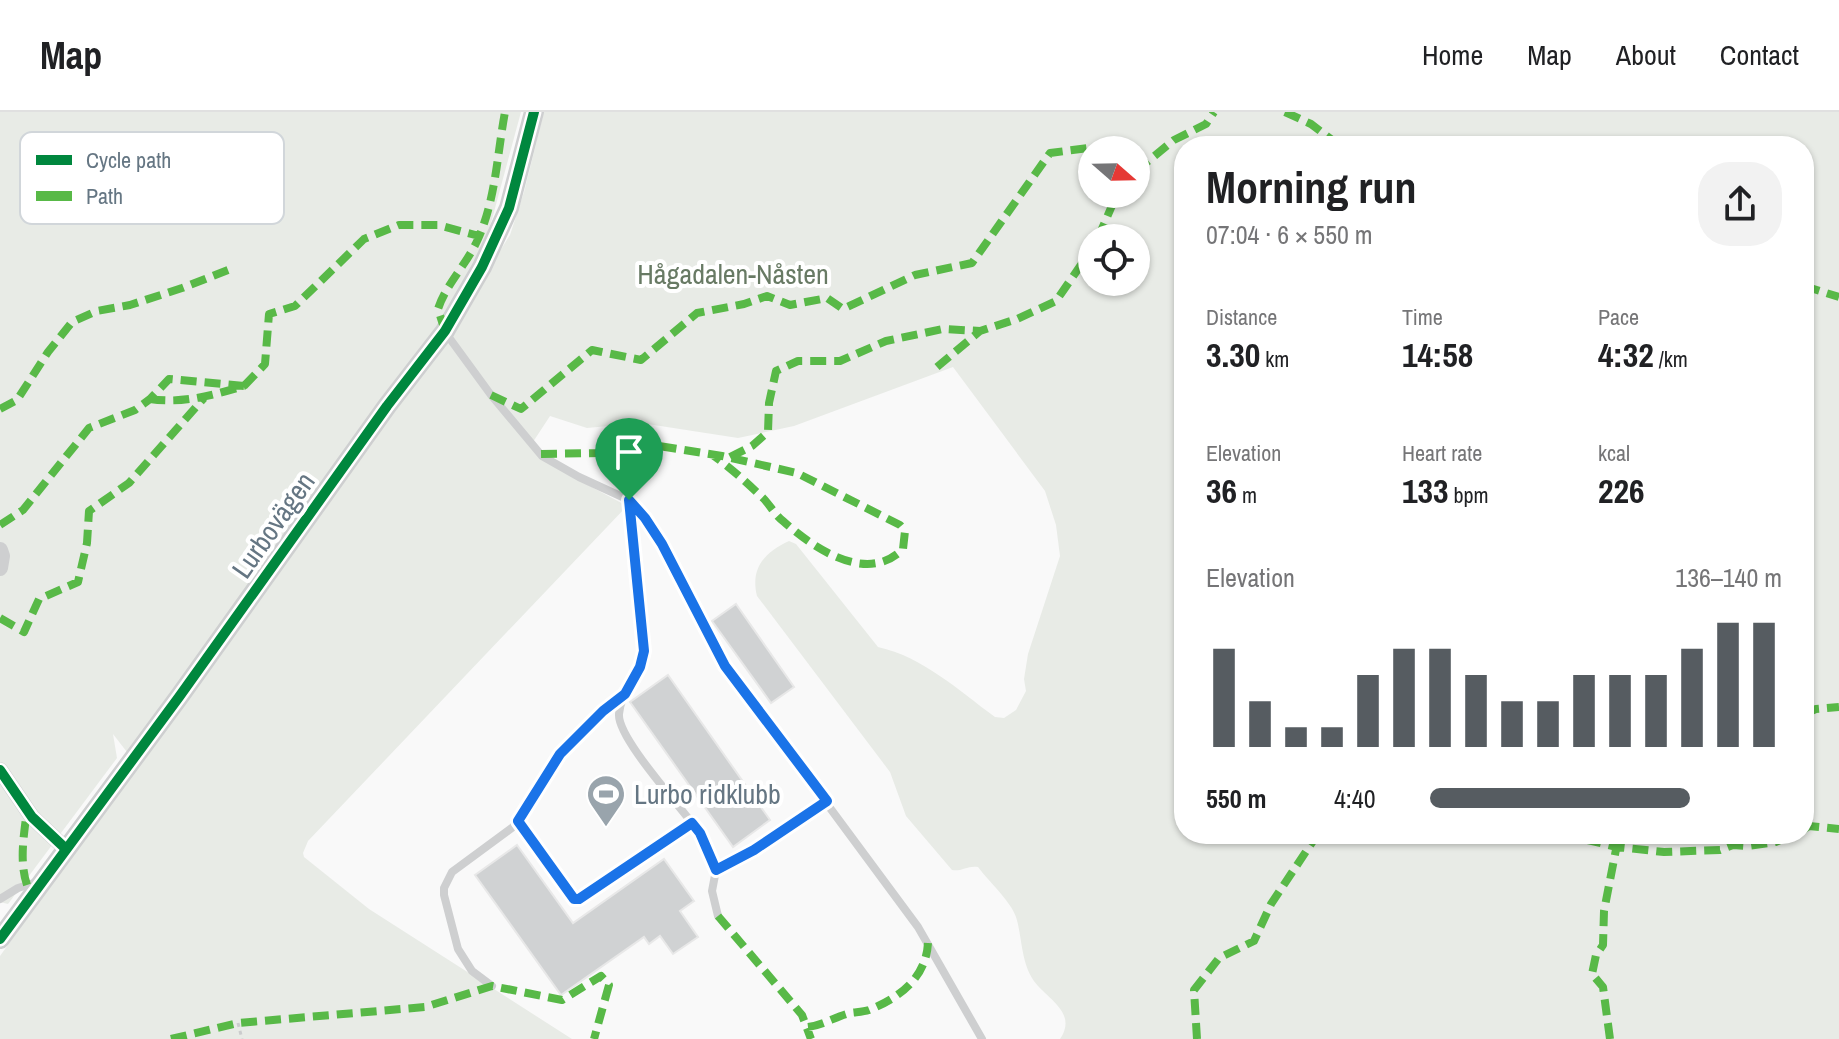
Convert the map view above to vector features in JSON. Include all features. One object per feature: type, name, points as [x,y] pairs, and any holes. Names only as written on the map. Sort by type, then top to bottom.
[{"type":"street","name":"Lurbovägen","points":[[0,939],[179,697],[387,406],[445,331],[482,267],[509,208],[534,112]]},
{"type":"street","points":[[0,550],[0,568]]},
{"type":"street","points":[[0,770],[32,817],[66,849]]},
{"type":"lane","points":[[445,331],[491,395],[542,456],[629,500],[645,518],[662,544],[725,666],[918,927],[982,1039]]},
{"type":"lane","points":[[629,500],[644,651],[618,718],[624,733],[700,833],[716,870],[712,891],[718,916]]},
{"type":"lane","points":[[492,986],[472,971],[458,949],[446,908],[444,888],[452,872],[518,821],[560,754],[603,711],[625,694]]},
{"type":"lane","points":[[716,870],[754,850],[827,801]]},
{"type":"lane","points":[[518,821],[574,899],[579,899],[692,823]]},
{"type":"lane","points":[[0,899],[18,888],[42,881]]},
{"type":"path","points":[[238,1023],[242,1039]]},
{"type":"green space","name":"Hågadalen-Nåsten","points":[[0,112],[521,112],[491,223],[436,352],[510,235],[544,112],[1839,112],[1839,1039],[1060,1039],[1065,1029],[1063,1013],[1028,971],[1016,917],[1009,904],[978,867],[952,870],[906,816],[890,772],[757,596],[755,586],[758,569],[766,556],[789,541],[796,544],[878,647],[925,666],[995,717],[1004,718],[1016,710],[1026,691],[1024,679],[1028,654],[1060,556],[1056,525],[1045,491],[953,367],[794,426],[738,438],[641,423],[587,428],[550,416],[531,445],[575,478],[627,506],[308,841],[303,853],[304,857],[369,909],[572,1039],[0,1039],[0,956],[137,765],[113,734],[117,758],[8,904],[0,902]]},
{"type":"building","points":[[736,604],[794,687],[771,703],[712,621]]},
{"type":"building","points":[[668,675],[770,820],[733,847],[630,702]]},
{"type":"building","points":[[517,845],[573,923],[664,859],[694,901],[680,911],[698,937],[673,954],[660,936],[649,944],[644,937],[561,995],[475,875]]},
{"type":"marked path","points":[[445,331],[438,309],[484,224],[505,112]]},
{"type":"marked path","points":[[1182,136],[1206,124],[1214,112]]},
{"type":"marked path","points":[[1285,112],[1311,124],[1327,136]]},
{"type":"marked path","points":[[1150,160],[1174,140]]},
{"type":"marked path","points":[[491,395],[521,409],[592,350],[641,360],[697,313],[767,296],[790,305],[827,298],[843,309],[915,275],[972,263],[1050,153],[1078,149]]},
{"type":"marked path","points":[[1104,224],[1111,208]]},
{"type":"marked path","points":[[244,386],[265,364],[269,314],[295,306],[364,239],[399,225],[438,225],[479,236]]},
{"type":"marked path","points":[[937,367],[980,331],[1017,319],[1056,301],[1078,269]]},
{"type":"marked path","points":[[0,409],[17,400],[72,322],[97,311],[130,305],[228,270]]},
{"type":"marked path","points":[[1814,289],[1839,297]]},
{"type":"marked path","points":[[730,457],[752,446],[768,432],[769,403],[776,371],[798,361],[840,361],[886,341],[943,329],[980,331]]},
{"type":"marked path","points":[[0,525],[23,510],[89,428],[135,410],[169,379],[244,386],[186,399],[150,399]]},
{"type":"marked path","points":[[0,618],[24,632],[39,599],[78,582],[87,543],[89,511],[129,483],[204,398]]},
{"type":"marked path","points":[[541,454],[600,453],[659,446],[722,456],[797,473],[900,525],[905,531],[903,549],[889,559],[873,564],[841,559],[809,542],[780,519],[757,492],[731,469],[718,459],[711,454]]},
{"type":"marked path","points":[[1814,710],[1839,707]]},
{"type":"marked path","points":[[27,810],[23,857],[27,885]]},
{"type":"marked path","points":[[1814,826],[1839,829]]},
{"type":"marked path","points":[[1197,1039],[1194,990],[1219,958],[1254,941],[1271,904],[1311,844]]},
{"type":"marked path","points":[[1604,844],[1664,852],[1720,850],[1733,845],[1762,844]]},
{"type":"marked path","points":[[1610,1039],[1603,987],[1592,974],[1596,955],[1603,945],[1604,911],[1617,844]]},
{"type":"marked path","points":[[718,916],[802,1015],[811,1039]]},
{"type":"marked path","points":[[808,1027],[869,1010],[900,993],[922,967],[928,943]]},
{"type":"marked path","points":[[171,1039],[238,1023],[425,1007],[492,986],[562,1000],[601,976],[609,985],[594,1039]]},
{"type":"cycle path","points":[[0,939],[179,697],[387,406],[445,331],[482,267],[509,208],[534,112]]},
{"type":"cycle path","points":[[0,770],[32,817],[66,849]]},
{"type":"place","name":"Lurbo ridklubb","points":[[606,828]]},
{"type":"route","points":[[629,500],[662,544],[725,666],[827,801],[754,850],[716,870],[700,833],[692,823],[579,899],[574,899],[518,821],[560,754],[603,711],[625,694],[640,667],[644,651],[629,500]]}]
